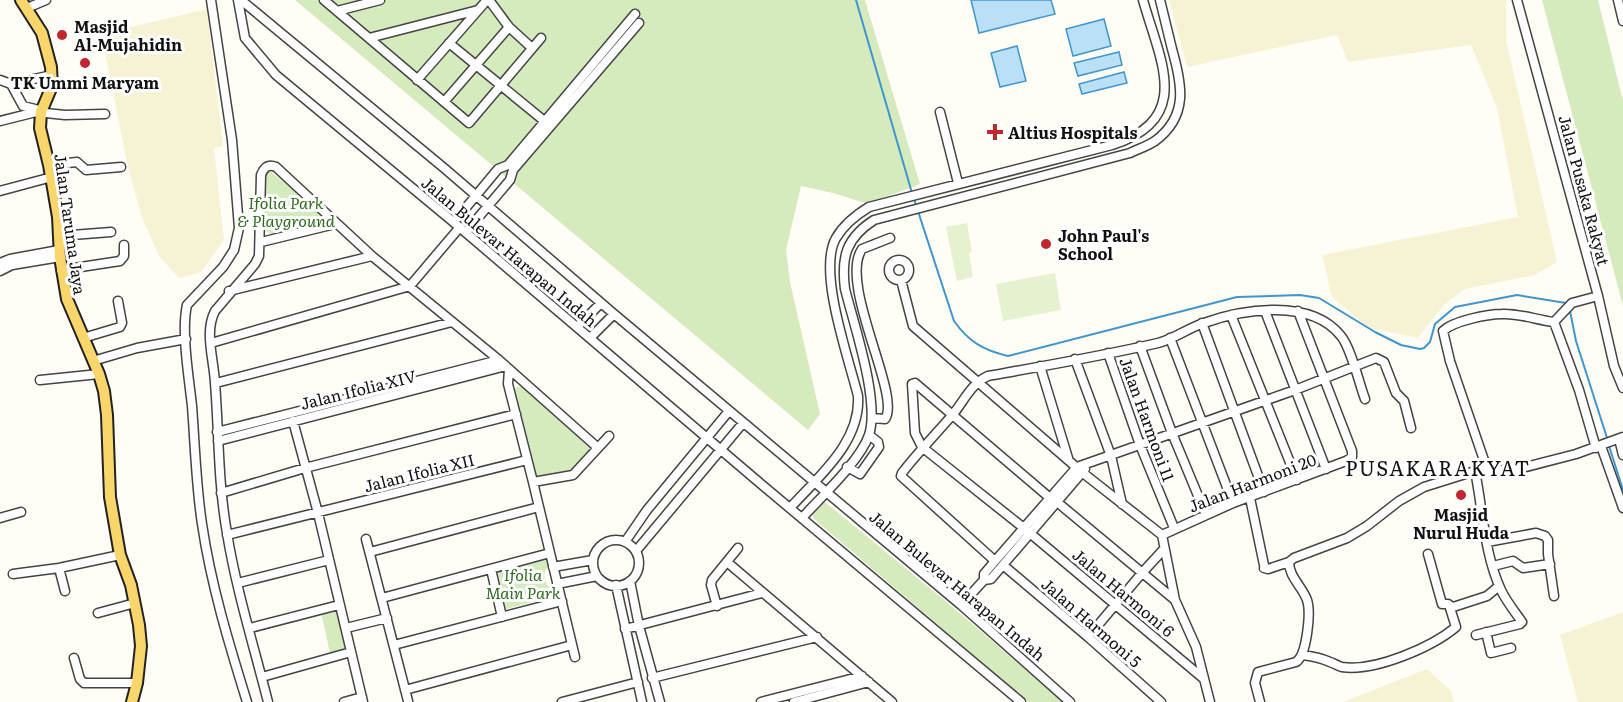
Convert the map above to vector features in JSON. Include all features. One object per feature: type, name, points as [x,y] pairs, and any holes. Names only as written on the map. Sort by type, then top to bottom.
[{"type":"main road","name":"Jalan Taruma Jaya","points":[[24,4],[42,33],[52,75],[50,93],[41,112],[40,128],[58,217],[59,253],[68,305],[99,374],[104,391],[110,497],[120,555],[135,603],[141,646],[137,683],[132,702]]},
{"type":"street","points":[[24,4],[46,0]]},
{"type":"street","points":[[211,0],[232,140],[239,228],[234,250],[223,267],[187,305],[186,339],[202,526],[212,577],[248,702]]},
{"type":"street","name":"Jalan Bulevar Harapan Indah","points":[[240,0],[477,195],[742,423],[961,605],[1070,702]]},
{"type":"street","name":"Jalan Bulevar Harapan Indah","points":[[240,0],[245,38],[276,75],[460,227],[719,449],[1021,702]]},
{"type":"street","points":[[324,0],[469,123],[541,38]]},
{"type":"street","points":[[337,11],[380,0]]},
{"type":"street","points":[[417,80],[488,0],[509,27],[532,48]]},
{"type":"street","points":[[790,508],[848,442],[859,410],[858,396],[830,287],[829,261],[835,239],[848,222],[869,207],[1106,146],[1131,139],[1148,129],[1159,114],[1165,96],[1163,71],[1143,0]]},
{"type":"street","points":[[802,518],[860,452],[869,435],[872,418],[870,393],[845,289],[844,258],[849,244],[865,226],[874,220],[1109,159],[1130,153],[1155,141],[1171,126],[1181,97],[1180,81],[1160,0]]},
{"type":"street","name":"Jalan Pusaka Rakyat","points":[[1517,0],[1598,296],[1614,366],[1623,388]]},
{"type":"street","points":[[1618,0],[1623,21]]},
{"type":"street","points":[[369,38],[478,10]]},
{"type":"street","points":[[460,227],[489,206],[510,180],[511,168],[637,19]]},
{"type":"street","points":[[444,102],[509,27]]},
{"type":"street","points":[[449,43],[548,124]]},
{"type":"street","points":[[0,80],[11,84],[52,75]]},
{"type":"street","points":[[11,84],[23,106],[41,112],[65,115],[105,114]]},
{"type":"street","points":[[0,121],[41,112]]},
{"type":"street","points":[[940,112],[958,183]]},
{"type":"street","points":[[1106,146],[1109,159]]},
{"type":"street","points":[[49,165],[77,162],[86,170],[121,167]]},
{"type":"street","points":[[268,702],[227,535],[221,493],[216,383],[211,343],[212,315],[229,291],[255,264],[259,256],[263,169],[270,165],[276,167],[335,224],[499,360],[597,447]]},
{"type":"street","points":[[211,343],[410,286],[460,227],[477,195],[498,170],[511,168]]},
{"type":"street","points":[[1002,172],[1006,185]]},
{"type":"street","points":[[0,191],[51,177]]},
{"type":"street","points":[[261,242],[335,224]]},
{"type":"street","points":[[58,236],[111,232]]},
{"type":"street","points":[[872,418],[885,419],[888,417],[885,390],[857,286],[855,266],[860,251],[867,246],[890,238]]},
{"type":"street","points":[[849,244],[860,251]]},
{"type":"street","points":[[61,270],[120,261],[124,256],[123,245]]},
{"type":"street","points":[[0,263],[59,253]]},
{"type":"street","points":[[229,291],[372,256]]},
{"type":"street","points":[[0,271],[11,262]]},
{"type":"street","points":[[901,280],[912,326],[1080,470],[1162,535],[1175,600],[1196,647],[1210,702]]},
{"type":"street","points":[[845,289],[857,286]]},
{"type":"street","points":[[1554,322],[1572,303],[1598,296]]},
{"type":"street","points":[[83,338],[120,327],[122,323],[118,301]]},
{"type":"street","points":[[577,327],[601,303]]},
{"type":"street","points":[[1175,600],[953,414],[913,383],[915,433],[922,447],[953,414],[977,380],[988,376],[1140,346],[1170,338],[1202,323],[1231,315],[1251,311],[1298,311],[1321,319],[1342,337],[1365,399]]},
{"type":"street","points":[[1265,311],[1326,469]]},
{"type":"street","points":[[1298,311],[1324,379]]},
{"type":"street","points":[[590,338],[614,314]]},
{"type":"street","points":[[1487,469],[1450,361],[1443,331],[1465,320],[1502,314],[1554,322]]},
{"type":"street","points":[[1231,315],[1297,480]]},
{"type":"street","points":[[216,383],[452,322]]},
{"type":"street","points":[[1554,322],[1623,508]]},
{"type":"street","points":[[1202,323],[1264,492]]},
{"type":"street","points":[[1170,338],[1233,503]]},
{"type":"street","points":[[93,361],[137,348],[186,339]]},
{"type":"street","points":[[1140,346],[1172,433],[1206,515]]},
{"type":"street","name":"Jalan Harmoni 11","points":[[1108,353],[1140,445],[1174,528]]},
{"type":"street","points":[[961,605],[984,580],[991,579],[999,563],[1080,470],[1089,464],[1295,390],[1376,358],[1382,360],[1396,393],[1404,401],[1411,428]]},
{"type":"street","points":[[1075,359],[1111,456],[1122,504]]},
{"type":"street","name":"Jalan Ifolia XIV","points":[[217,436],[499,360]]},
{"type":"street","points":[[1040,366],[1068,459]]},
{"type":"street","points":[[507,368],[508,384],[575,657]]},
{"type":"street","name":"Jalan Ifolia XIV","points":[[217,436],[293,421],[507,368]]},
{"type":"street","points":[[40,380],[99,374]]},
{"type":"street","name":"Jalan Harmoni 20","points":[[1162,535],[1233,503],[1326,469],[1352,457],[1352,451],[1324,379]]},
{"type":"street","points":[[870,393],[885,390]]},
{"type":"street","points":[[626,542],[647,510],[729,411]]},
{"type":"street","points":[[221,493],[305,468],[516,414]]},
{"type":"street","points":[[293,421],[318,513],[363,700],[344,702]]},
{"type":"street","points":[[636,551],[742,423]]},
{"type":"street","points":[[848,467],[860,474],[879,447],[878,442],[869,435]]},
{"type":"street","points":[[533,482],[573,475],[609,436]]},
{"type":"street","points":[[1250,498],[1264,567],[1268,569],[1347,538],[1367,526],[1399,501],[1424,488],[1475,471],[1518,469],[1601,446],[1620,438],[1623,455]]},
{"type":"street","name":"Jalan Harmoni 6","points":[[922,447],[1117,604],[1204,679]]},
{"type":"street","name":"Jalan Harmoni 5","points":[[922,447],[902,473],[902,478],[1161,702]]},
{"type":"street","name":"Jalan Ifolia XII","points":[[227,535],[527,460]]},
{"type":"street","points":[[1475,471],[1487,542],[1499,586],[1522,623],[1476,635]]},
{"type":"street","points":[[370,552],[539,507]]},
{"type":"street","points":[[0,518],[21,512]]},
{"type":"street","points":[[1487,542],[1536,533],[1542,535],[1548,540],[1554,596]]},
{"type":"street","points":[[366,539],[408,701]]},
{"type":"street","points":[[630,581],[616,585],[609,584],[597,576],[593,560],[601,545],[609,541],[626,542],[636,551],[639,559],[638,567],[630,581],[639,626],[660,702]]},
{"type":"street","points":[[717,606],[711,585],[712,580],[738,548]]},
{"type":"street","points":[[1088,637],[1164,549]]},
{"type":"street","points":[[382,598],[550,553]]},
{"type":"street","points":[[1428,554],[1442,604],[1452,607],[1487,596],[1499,586]]},
{"type":"street","points":[[13,574],[59,568],[120,555]]},
{"type":"street","points":[[238,583],[329,560]]},
{"type":"street","points":[[553,567],[593,560]]},
{"type":"street","points":[[1493,566],[1513,561],[1523,568],[1550,564]]},
{"type":"street","points":[[727,562],[892,702]]},
{"type":"street","points":[[1260,702],[1255,683],[1257,672],[1296,662],[1302,655],[1308,621],[1308,602],[1291,573],[1289,562]]},
{"type":"street","points":[[59,568],[64,591]]},
{"type":"street","points":[[490,569],[502,617]]},
{"type":"street","points":[[557,584],[597,576]]},
{"type":"street","points":[[616,585],[642,702]]},
{"type":"street","points":[[625,629],[762,593]]},
{"type":"street","points":[[394,645],[562,601]]},
{"type":"street","points":[[98,613],[135,603]]},
{"type":"street","points":[[250,628],[339,605]]},
{"type":"street","points":[[1302,655],[1342,667],[1363,667],[1384,662],[1425,648],[1444,637],[1456,627],[1450,609],[1452,607]]},
{"type":"street","points":[[346,628],[387,618]]},
{"type":"street","points":[[1486,632],[1491,653],[1511,648]]},
{"type":"street","points":[[652,678],[817,637]]},
{"type":"street","points":[[405,690],[572,645]]},
{"type":"street","points":[[262,677],[351,652]]},
{"type":"street","points":[[74,658],[80,679],[84,683],[137,683]]},
{"type":"street","points":[[761,702],[862,676]]},
{"type":"street","points":[[562,702],[638,682]]},
{"type":"street","points":[[795,702],[869,682]]},
{"type":"shaded area","points":[[1169,0],[1506,0],[1506,40],[1557,262],[1535,275],[1465,289],[1444,305],[1418,338],[1369,328],[1332,297],[1322,255],[1518,217],[1497,108],[1471,45],[1348,62],[1337,35],[1187,67]]},
{"type":"shaded area","points":[[207,9],[223,146],[214,148],[224,240],[201,272],[179,278],[159,256],[141,215],[128,167],[101,34]]},
{"type":"shaded area","points":[[1623,612],[1623,702],[1578,702],[1560,635]]},
{"type":"shaded area","points":[[1427,669],[1451,691],[1454,702],[1343,702]]},
{"type":"green space","points":[[295,0],[865,0],[920,184],[868,204],[801,186],[786,250],[790,282],[820,414],[808,430]]},
{"type":"green space","points":[[1542,0],[1598,0],[1623,101],[1623,306]]},
{"type":"green space","name":"Ifolia Park & Playground","points":[[271,172],[317,209],[325,220],[322,224],[273,235],[266,231],[264,181],[266,173]]},
{"type":"green space","points":[[967,223],[973,277],[957,281],[946,227]]},
{"type":"green space","points":[[1055,273],[1061,310],[1003,321],[996,284]]},
{"type":"green space","points":[[517,387],[525,387],[593,448],[574,469],[537,478],[521,422],[514,390]]},
{"type":"green space","points":[[825,502],[1063,702],[1029,702],[1014,690],[813,518],[813,514]]},
{"type":"green space","name":"Ifolia Main Park","points":[[547,555],[550,564],[546,569],[545,577],[548,586],[554,587],[556,596],[506,609],[497,568]]},
{"type":"green space","points":[[337,609],[347,648],[330,653],[321,612]]},
{"type":"water","points":[[971,0],[1051,0],[1055,14],[979,33]]},
{"type":"water","points":[[1104,19],[1111,46],[1073,56],[1066,29]]},
{"type":"water","points":[[1017,46],[1026,81],[1000,87],[991,53]]},
{"type":"water","points":[[1119,52],[1122,65],[1078,76],[1074,63]]},
{"type":"water","points":[[1124,72],[1127,83],[1082,94],[1079,84]]},
{"type":"waterway","points":[[856,0],[912,193]]},
{"type":"waterway","points":[[914,199],[954,321],[977,344],[1008,356],[1237,297],[1300,295],[1319,298],[1375,332],[1401,345],[1420,349],[1430,342],[1435,324],[1455,307],[1517,295],[1566,303],[1567,306]]},
{"type":"waterway","points":[[1570,311],[1576,341],[1608,441]]},
{"type":"waterway","points":[[1609,446],[1623,490]]},
{"type":"place","name":"Masjid Al-Mujahidin","points":[[62,35]]},
{"type":"place","name":"TK Ummi Maryam","points":[[85,63]]},
{"type":"place","name":"Altius Hospitals","points":[[995,132]]},
{"type":"place","name":"John Paul's School","points":[[1046,244]]},
{"type":"place","name":"Masjid Nurul Huda","points":[[1461,495]]},
{"type":"district","name":"PUSAKARAKYAT","points":[[1438,467]]}]
